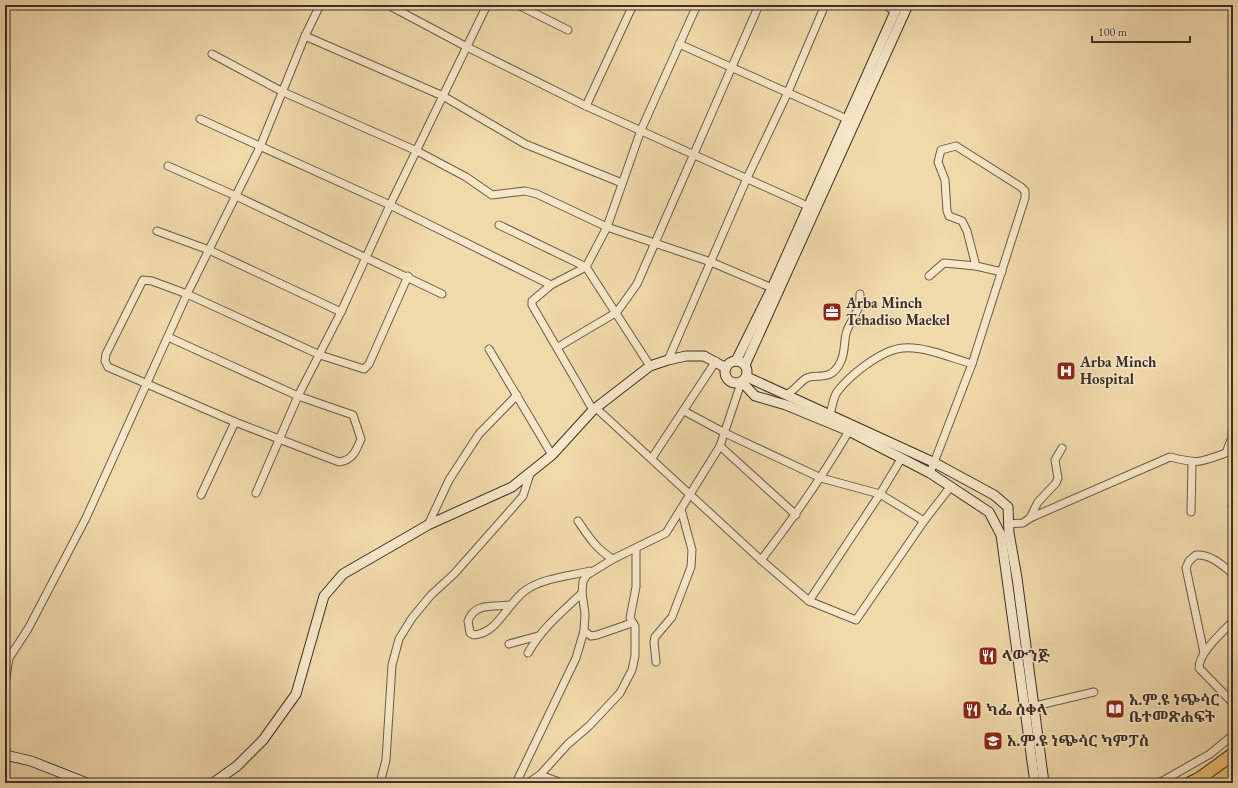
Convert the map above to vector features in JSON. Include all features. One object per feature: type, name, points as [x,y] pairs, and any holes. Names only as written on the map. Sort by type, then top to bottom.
[{"type":"highway","points":[[1190,783],[1207,779],[1233,754]]},
{"type":"highway","points":[[1215,783],[1233,770]]},
{"type":"main road","points":[[736,361],[812,208],[908,5]]},
{"type":"main road","points":[[745,365],[812,208],[847,120],[897,8]]},
{"type":"main road","points":[[213,783],[237,766],[263,740],[296,694],[319,609],[324,596],[343,574],[428,525],[512,487],[552,455],[595,409],[650,366],[686,356],[704,356],[716,361],[726,368]]},
{"type":"main road","points":[[743,381],[748,370],[745,365],[736,361],[730,363],[726,368],[726,376],[730,382],[743,381],[786,395],[935,463],[994,495],[1008,508],[1009,533],[1017,578],[1016,608],[1035,783]]},
{"type":"main road","points":[[743,381],[755,396],[786,405],[849,432],[930,473],[988,512],[997,524],[1001,535],[1007,580],[1016,608],[1035,706],[1044,783]]},
{"type":"main road","points":[[5,755],[31,761],[87,783]]},
{"type":"street","points":[[5,684],[9,658],[28,629],[86,518],[187,294],[260,147],[304,36],[320,5]]},
{"type":"street","points":[[388,5],[467,47],[586,106],[812,208]]},
{"type":"street","points":[[256,493],[298,396],[341,312],[390,205],[488,5]]},
{"type":"street","points":[[518,5],[568,30]]},
{"type":"street","points":[[586,106],[633,5]]},
{"type":"street","points":[[697,5],[641,130],[607,227],[586,267],[551,285],[534,298],[532,305],[595,409],[652,458],[689,495],[809,601],[856,620],[924,521],[951,486]]},
{"type":"street","points":[[558,347],[617,312],[637,284],[759,5]]},
{"type":"street","points":[[668,360],[747,178],[788,92],[825,5]]},
{"type":"street","points":[[884,5],[897,8]]},
{"type":"street","points":[[304,36],[443,96],[525,144],[622,183]]},
{"type":"street","points":[[679,44],[847,120]]},
{"type":"street","points":[[212,54],[283,92],[417,151],[466,177],[492,195],[525,191],[537,194],[607,227],[711,262],[772,288]]},
{"type":"street","points":[[200,119],[390,205],[551,285]]},
{"type":"street","points":[[930,473],[972,364],[1025,198],[1025,191],[956,146],[949,147],[941,150],[938,162],[945,180],[947,211],[949,216],[962,222],[967,231],[976,266]]},
{"type":"street","points":[[168,166],[408,276],[442,294]]},
{"type":"street","points":[[499,225],[586,267],[617,312],[650,366]]},
{"type":"street","points":[[157,231],[209,250],[341,312]]},
{"type":"street","points":[[929,276],[944,263],[976,266],[1002,272]]},
{"type":"street","points":[[168,338],[298,396],[353,415],[361,439],[354,455],[346,461],[339,462],[280,440],[108,367],[105,360],[106,354],[143,280],[152,281],[187,294],[320,355],[364,369],[369,364],[408,276]]},
{"type":"street","points":[[786,395],[797,389],[805,379],[828,375],[837,369],[842,360],[847,329],[858,311],[861,301],[860,294]]},
{"type":"street","points":[[830,415],[836,393],[876,358],[894,350],[903,348],[916,349],[972,364]]},
{"type":"street","points":[[489,349],[552,455]]},
{"type":"street","points":[[652,458],[716,361]]},
{"type":"street","points":[[516,783],[576,658],[584,631],[585,614],[582,593],[583,581],[587,575],[613,559],[636,549],[666,532],[682,509],[689,495],[720,446],[743,381]]},
{"type":"street","points":[[428,525],[449,480],[479,434],[517,395]]},
{"type":"street","points":[[684,411],[725,433],[821,478],[880,494],[924,521]]},
{"type":"street","points":[[1009,524],[1023,523],[1030,518],[1170,457],[1192,463],[1201,462],[1226,453],[1232,437],[1233,418]]},
{"type":"street","points":[[201,495],[235,422]]},
{"type":"street","points":[[761,560],[796,515],[849,432]]},
{"type":"street","points":[[720,446],[796,515]]},
{"type":"street","points":[[1030,518],[1038,502],[1056,483],[1058,478],[1054,460],[1062,448]]},
{"type":"street","points":[[809,601],[880,494],[901,459]]},
{"type":"street","points":[[1191,512],[1192,463]]},
{"type":"street","points":[[380,783],[386,760],[392,665],[399,639],[412,618],[431,595],[454,574],[523,496],[530,474]]},
{"type":"street","points":[[656,662],[655,637],[672,617],[691,567],[692,550],[682,509]]},
{"type":"street","points":[[578,521],[596,546],[613,559]]},
{"type":"street","points":[[528,783],[540,775],[568,744],[589,726],[620,693],[632,670],[635,656],[635,626],[630,618],[636,587],[636,549]]},
{"type":"street","points":[[1204,653],[1186,568],[1189,561],[1196,555],[1204,554],[1233,574]]},
{"type":"street","points":[[510,605],[480,607],[474,610],[468,621],[470,633],[474,635],[487,632],[510,605],[526,590],[550,580],[599,569]]},
{"type":"street","points":[[528,653],[538,636],[582,593]]},
{"type":"street","points":[[1233,621],[1204,653],[1199,661],[1199,668],[1233,703]]},
{"type":"street","points":[[584,631],[591,636],[597,635],[632,623]]},
{"type":"street","points":[[509,644],[538,636]]},
{"type":"street","points":[[1035,706],[1094,692]]},
{"type":"street","points":[[1159,783],[1210,754],[1233,735]]},
{"type":"street","points":[[540,775],[562,783]]},
{"type":"place","name":"Arba Minch Tehadiso Maekel","points":[[832,312]]},
{"type":"place","name":"Arba Minch Hospital","points":[[1066,371]]},
{"type":"place","name":"ላውንጅ","points":[[988,656]]},
{"type":"place","name":"አ.ም.ዩ ነጭሳር ቤተመጽሐፍት","points":[[1115,709]]},
{"type":"place","name":"ካፌ ሰቀላ","points":[[972,710]]},
{"type":"place","name":"አ.ም.ዩ ነጭሳር ካምፓስ","points":[[993,741]]}]
